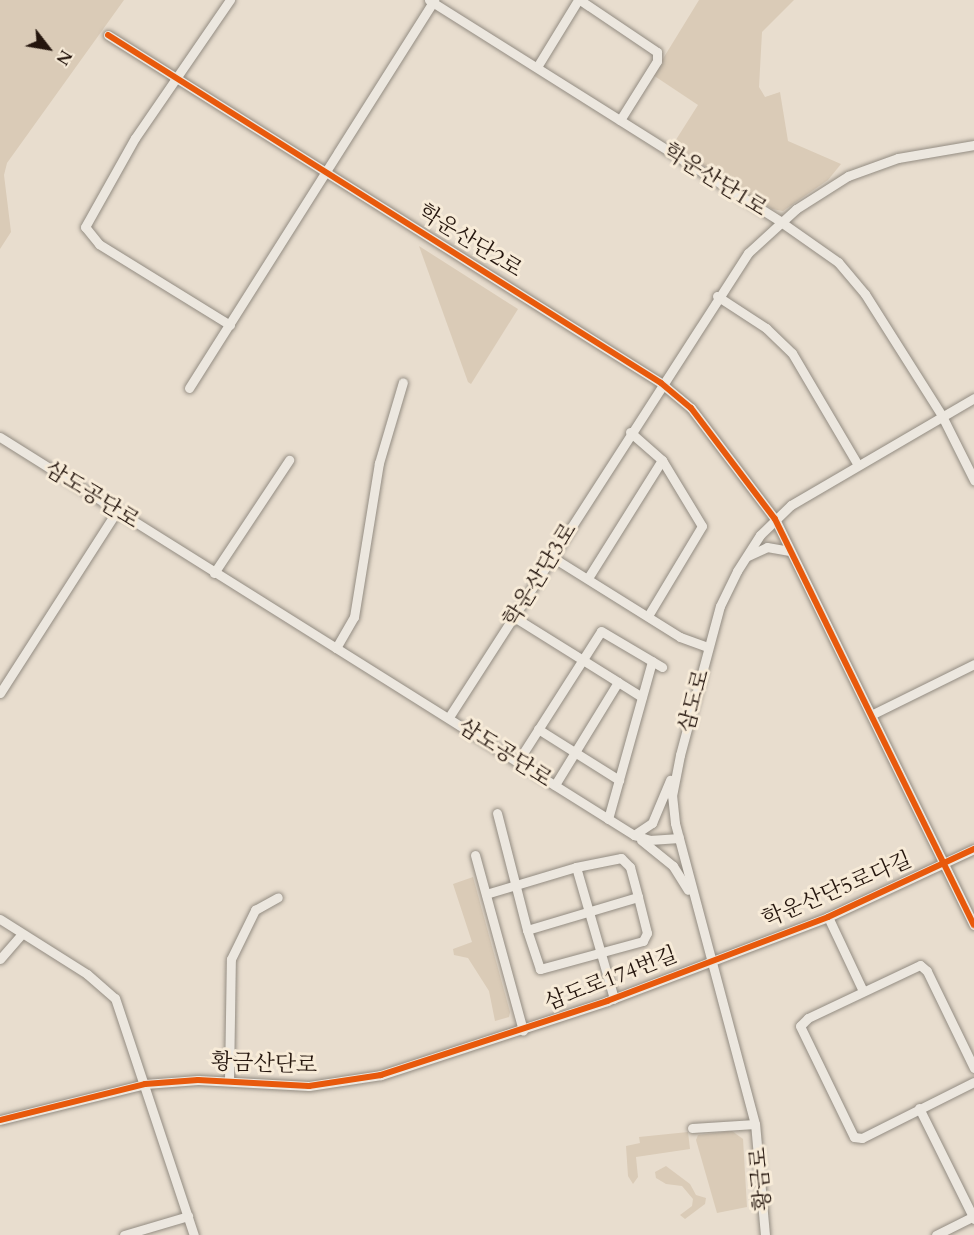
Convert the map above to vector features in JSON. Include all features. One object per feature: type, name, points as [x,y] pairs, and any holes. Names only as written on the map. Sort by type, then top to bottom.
[{"type":"street","points":[[230,0],[175,78],[85,227],[99,244],[230,325]]},
{"type":"street","points":[[537,67],[579,0],[657,52],[657,60],[620,120]]},
{"type":"street","points":[[189,388],[328,174],[432,1]]},
{"type":"street","name":"학운산단1로","points":[[432,1],[781,222],[829,255],[859,285],[942,416],[974,480]]},
{"type":"street","name":"학운산단2로","points":[[108,34],[661,382],[702,420],[775,519],[873,714],[974,925]]},
{"type":"street","name":"학운산단3로","points":[[449,717],[661,382],[748,252],[781,222],[848,176],[898,158],[974,146]]},
{"type":"street","points":[[717,296],[766,328],[792,353],[858,465]]},
{"type":"street","points":[[336,648],[354,617],[379,463],[404,382]]},
{"type":"street","name":"삼도로","points":[[755,1124],[694,902],[672,796],[680,754],[720,606],[744,559],[775,519],[791,505],[974,398]]},
{"type":"street","points":[[630,432],[662,460],[702,526],[648,616]]},
{"type":"street","name":"삼도공단로","points":[[0,437],[634,835],[650,840],[679,838]]},
{"type":"street","points":[[214,573],[289,460]]},
{"type":"street","points":[[588,578],[662,460]]},
{"type":"street","points":[[0,693],[117,511]]},
{"type":"street","points":[[744,559],[767,547],[790,551]]},
{"type":"street","points":[[552,557],[688,641],[708,647]]},
{"type":"street","points":[[514,617],[642,697]]},
{"type":"street","points":[[518,761],[601,631],[662,667]]},
{"type":"street","points":[[608,819],[652,661]]},
{"type":"street","points":[[873,714],[974,664]]},
{"type":"street","points":[[555,784],[618,682]]},
{"type":"street","points":[[538,729],[619,780]]},
{"type":"street","points":[[680,754],[654,820],[646,830],[634,835],[673,866],[694,902]]},
{"type":"street","points":[[486,894],[516,886],[576,867],[621,858],[630,867],[645,939],[542,970],[527,930],[516,886],[497,813]]},
{"type":"street","name":"학운산단5로다길","points":[[711,960],[828,917],[974,849]]},
{"type":"street","name":"삼도로174번길","points":[[475,855],[524,1030],[614,999],[711,960]]},
{"type":"street","name":"삼도로174번길","points":[[576,867],[614,999]]},
{"type":"street","points":[[229,1080],[231,959],[255,910],[278,897]]},
{"type":"street","points":[[527,930],[638,897]]},
{"type":"street","points":[[828,917],[863,991]]},
{"type":"street","points":[[0,919],[99,982],[115,998],[194,1235]]},
{"type":"street","points":[[0,959],[22,934]]},
{"type":"street","points":[[974,1068],[925,968],[917,966],[803,1020],[801,1034],[854,1137],[862,1138],[974,1082]]},
{"type":"street","name":"황금산단로","points":[[0,1120],[145,1084],[229,1080],[309,1086],[358,1081],[524,1030]]},
{"type":"street","points":[[919,1108],[974,1217],[936,1235]]},
{"type":"street","points":[[692,1128],[755,1124]]},
{"type":"street","name":"황금로","points":[[755,1124],[765,1235]]},
{"type":"street","points":[[124,1235],[188,1216]]},
{"type":"shaded area","points":[[0,0],[124,0],[7,163],[4,175],[11,232],[0,249]]},
{"type":"shaded area","points":[[699,0],[794,0],[762,32],[759,87],[765,97],[780,92],[788,141],[841,164],[828,180],[783,211],[772,209],[672,146],[698,105],[653,75]]},
{"type":"shaded area","points":[[419,246],[518,309],[471,384],[468,382]]},
{"type":"shaded area","points":[[473,877],[510,1012],[509,1017],[495,1021],[489,991],[468,958],[454,955],[453,949],[472,942],[453,884]]},
{"type":"shaded area","points":[[732,1131],[743,1139],[747,1207],[717,1213],[696,1140],[698,1135]]},
{"type":"shaded area","points":[[688,1132],[690,1149],[636,1157],[638,1177],[633,1184],[628,1176],[626,1146],[640,1143],[639,1137]]},
{"type":"shaded area","points":[[666,1166],[690,1184],[696,1195],[706,1198],[705,1204],[685,1219],[680,1215],[692,1206],[693,1199],[682,1186],[666,1184],[656,1178],[655,1172]]},
{"type":"cycle path","points":[[108,35],[661,383],[691,408],[775,519],[974,925]]},
{"type":"cycle path","points":[[0,1120],[145,1084],[198,1080],[309,1086],[381,1075],[607,1001],[828,917],[974,849]]}]
